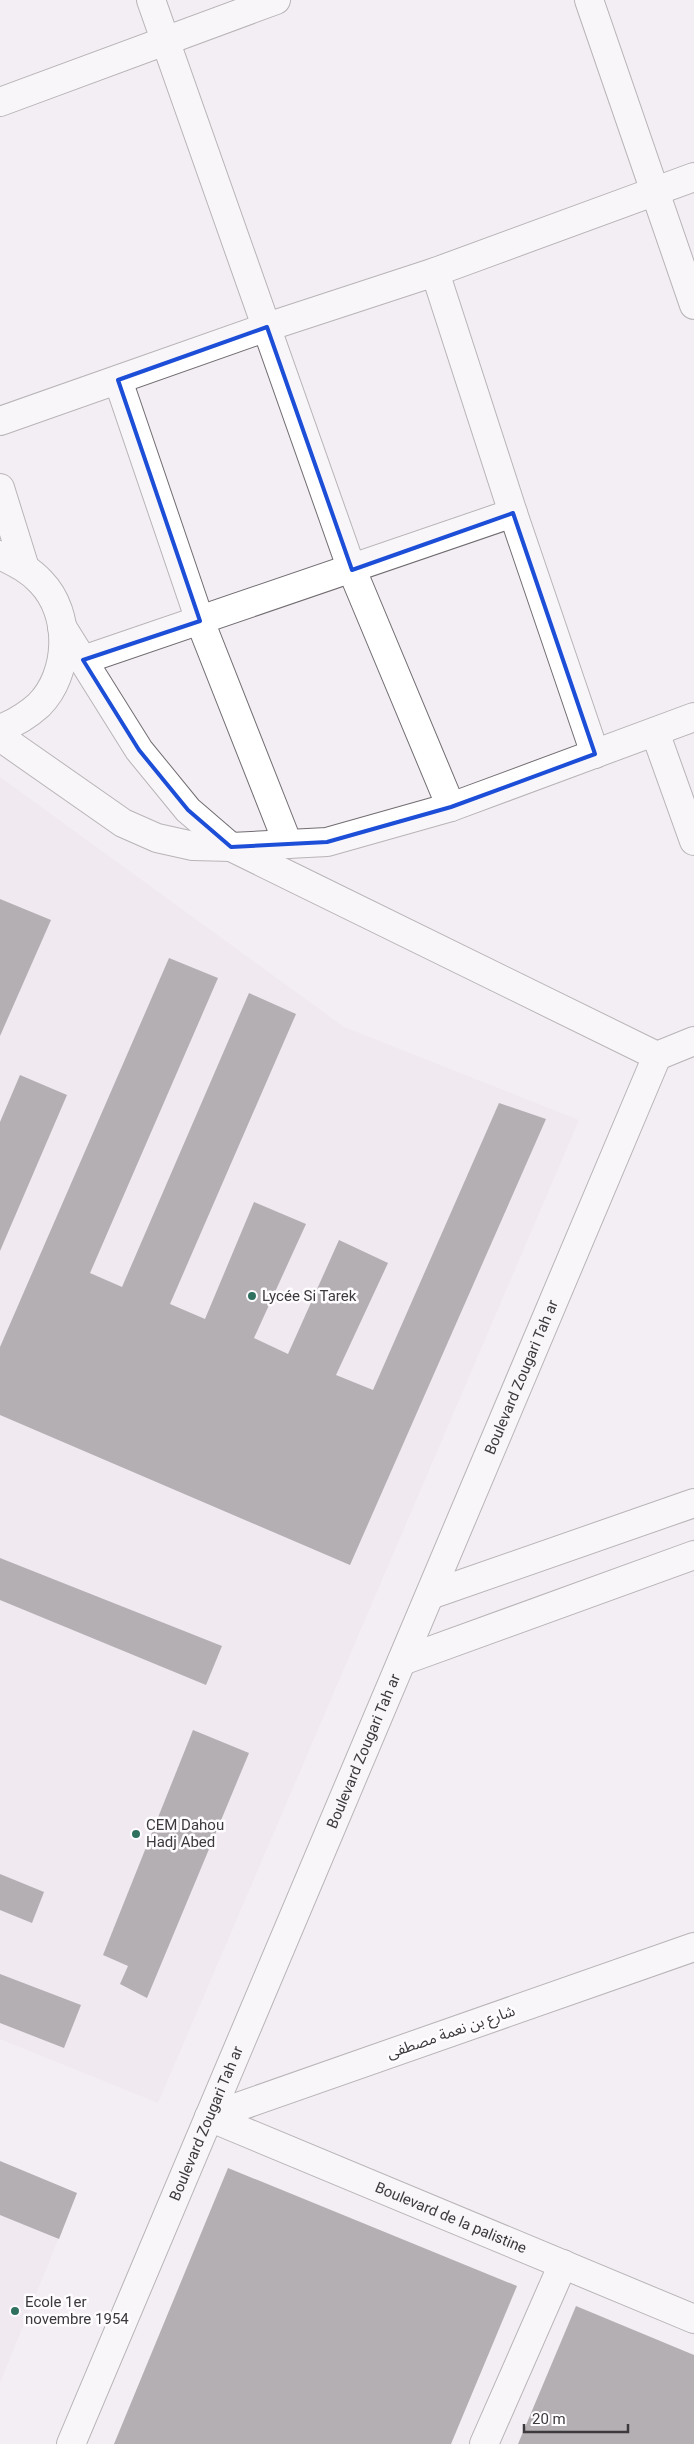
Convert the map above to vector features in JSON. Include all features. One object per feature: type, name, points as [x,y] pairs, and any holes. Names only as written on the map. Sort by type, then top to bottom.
[{"type":"street","points":[[151,0],[268,327],[352,570],[451,807]]},
{"type":"street","points":[[0,102],[276,0]]},
{"type":"street","points":[[589,0],[694,305]]},
{"type":"street","points":[[0,421],[268,327],[435,272],[694,176]]},
{"type":"street","points":[[435,272],[513,513],[595,754]]},
{"type":"street","points":[[118,380],[200,621],[288,844]]},
{"type":"street","points":[[0,488],[25,568]]},
{"type":"street","points":[[83,660],[352,570],[513,513]]},
{"type":"street","points":[[0,555],[25,568],[43,584],[51,597],[62,627],[139,750],[188,810],[231,847],[657,1056],[694,1041]]},
{"type":"street","points":[[0,729],[18,722],[40,704],[55,681],[63,654],[62,627]]},
{"type":"street","points":[[0,737],[123,823],[157,838],[193,846],[231,847],[327,842],[451,807],[694,717]]},
{"type":"street","points":[[655,732],[694,841]]},
{"type":"street","name":"Boulevard Zougari Tah ar","points":[[71,2444],[657,1056]]},
{"type":"street","points":[[430,1595],[694,1503]]},
{"type":"street","points":[[402,1661],[694,1555]]},
{"type":"street","name":"شارع بن نعمة مصطفى","points":[[209,2117],[694,1947]]},
{"type":"street","name":"Boulevard de la palistine","points":[[209,2117],[694,2319]]},
{"type":"street","points":[[484,2444],[563,2264]]},
{"type":"highlighted area","points":[[267,327],[352,570],[513,513],[595,754],[451,807],[327,842],[231,847],[188,810],[139,750],[83,660],[200,621],[118,380]]},
{"type":"shaded area","name":"Lycée Si Tarek","points":[[0,777],[344,1027],[579,1120],[158,2103],[0,2039]]},
{"type":"shaded area","name":"Ecole 1er novembre 1954","points":[[0,2161],[77,2193],[0,2383]]},
{"type":"building","points":[[0,899],[51,920],[0,1036]]},
{"type":"building","points":[[169,958],[218,978],[90,1273],[122,1287],[249,993],[296,1014],[170,1304],[205,1319],[254,1202],[306,1224],[254,1338],[288,1354],[339,1240],[388,1263],[336,1375],[373,1390],[499,1103],[546,1119],[350,1565],[0,1415],[0,1347]]},
{"type":"building","points":[[20,1075],[67,1095],[0,1251],[0,1122]]},
{"type":"building","points":[[0,1558],[222,1646],[206,1685],[0,1600]]},
{"type":"building","points":[[193,1730],[249,1753],[147,1998],[120,1984],[128,1966],[103,1955]]},
{"type":"building","points":[[0,1874],[44,1892],[32,1923],[0,1910]]},
{"type":"building","points":[[0,1974],[81,2005],[64,2048],[0,2023]]},
{"type":"building","points":[[0,2161],[77,2193],[59,2239],[0,2215]]},
{"type":"building","points":[[228,2168],[517,2286],[451,2444],[114,2444]]},
{"type":"building","points":[[576,2306],[694,2355],[694,2444],[518,2444]]},
{"type":"place","name":"Lycée Si Tarek","points":[[252,1296]]},
{"type":"place","name":"CEM Dahou Hadj Abed","points":[[136,1834]]},
{"type":"place","name":"Ecole 1er novembre 1954","points":[[15,2311]]}]
